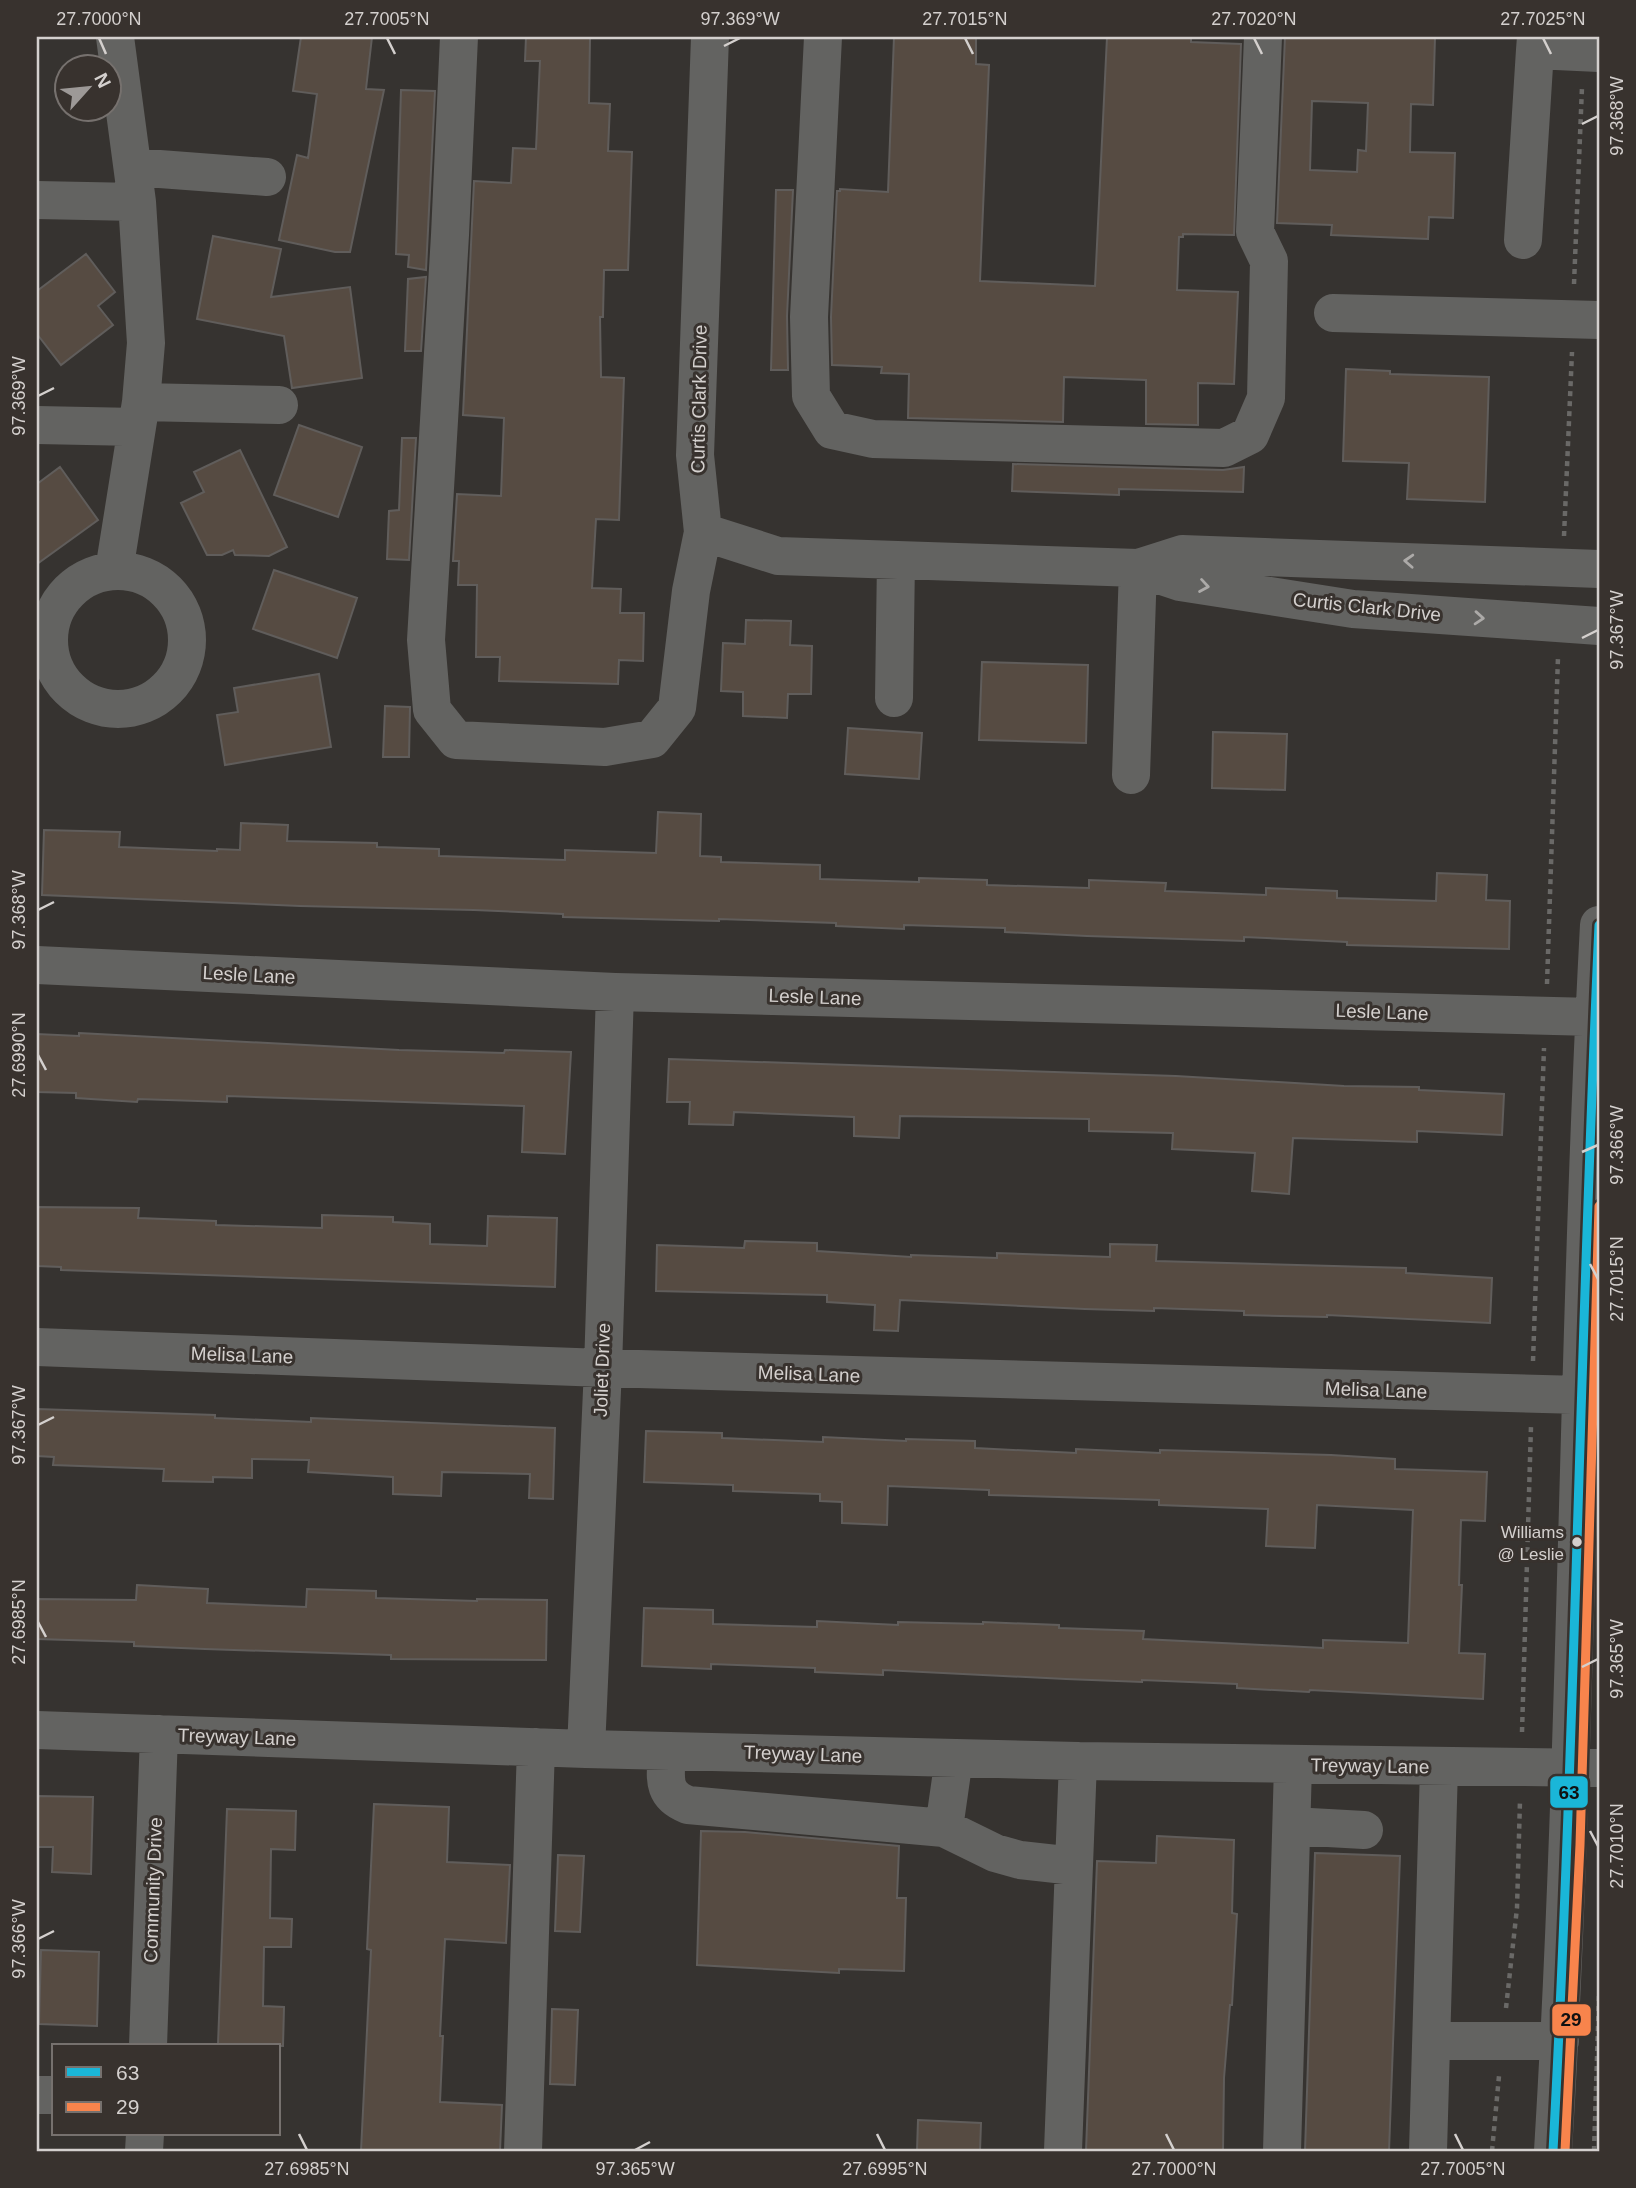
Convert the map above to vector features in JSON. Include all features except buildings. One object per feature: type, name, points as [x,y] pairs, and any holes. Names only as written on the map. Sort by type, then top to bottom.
[{"type":"street","points":[[114,570],[139,414],[146,343],[135,185],[115,37]]},
{"type":"street","points":[[459,37],[426,640],[432,710],[456,740],[605,747],[652,739],[677,708],[691,591],[703,532]]},
{"type":"street","name":"Curtis Clark Drive","points":[[710,37],[695,455],[703,532],[778,556],[1139,568],[1180,582],[1353,609],[1599,626]]},
{"type":"street","points":[[823,37],[809,317],[811,396],[832,430],[873,439],[1224,448],[1250,435],[1266,398],[1269,261],[1255,232],[1264,37]]},
{"type":"street","points":[[1523,240],[1536,44],[1591,53]]},
{"type":"street","points":[[37,200],[135,185],[267,177]]},
{"type":"street","points":[[1333,313],[1586,320]]},
{"type":"street","points":[[37,425],[139,414],[279,405]]},
{"type":"street","name":"Curtis Clark Drive","points":[[1139,568],[1182,554],[1581,568]]},
{"type":"street","points":[[894,698],[896,560]]},
{"type":"street","points":[[1131,775],[1139,568]]},
{"type":"street","points":[[114,570],[134,572],[169,592],[180,609],[186,628],[187,648],[182,668],[171,685],[156,699],[137,707],[117,709],[98,706],[79,697],[64,683],[54,666],[44,626],[66,594],[80,582],[96,574],[114,570]]},
{"type":"street","points":[[1553,2151],[1560,2040],[1585,1768],[1581,1395],[1595,1159],[1594,1017],[1599,925]]},
{"type":"street","name":"Lesle Lane","points":[[37,965],[615,992],[1594,1017]]},
{"type":"street","name":"Joliet Drive","points":[[586,1749],[603,1368],[615,992]]},
{"type":"street","name":"Melisa Lane","points":[[37,1347],[603,1368],[1581,1395]]},
{"type":"street","name":"Treyway Lane","points":[[37,1730],[586,1749],[1078,1762],[1585,1768]]},
{"type":"street","name":"Community Drive","points":[[148,2044],[159,1734]]},
{"type":"street","points":[[523,2151],[536,1747]]},
{"type":"street","points":[[667,1751],[666,1784],[677,1801],[688,1805],[944,1828],[995,1853],[1020,1860],[1074,1866]]},
{"type":"street","points":[[944,1828],[954,1758]]},
{"type":"street","points":[[1063,2151],[1078,1762]]},
{"type":"street","points":[[1282,2151],[1293,1765]]},
{"type":"street","points":[[1429,2151],[1439,1767]]},
{"type":"street","points":[[1292,1826],[1364,1830]]},
{"type":"street","points":[[1432,2041],[1560,2040]]},
{"type":"path","points":[[1581,568],[1591,53]]},
{"type":"path","points":[[1492,2151],[1517,1908],[1532,1394],[1560,623]]},
{"type":"path","points":[[1594,2151],[1599,1994]]},
{"type":"transit line","name":"63","points":[[1553,2151],[1567,1845],[1599,925]]},
{"type":"transit line","name":"29","points":[[1565,2151],[1580,1845],[1599,1206]]},
{"type":"place","name":"Williams @ Leslie","points":[[1577,1542]]}]
